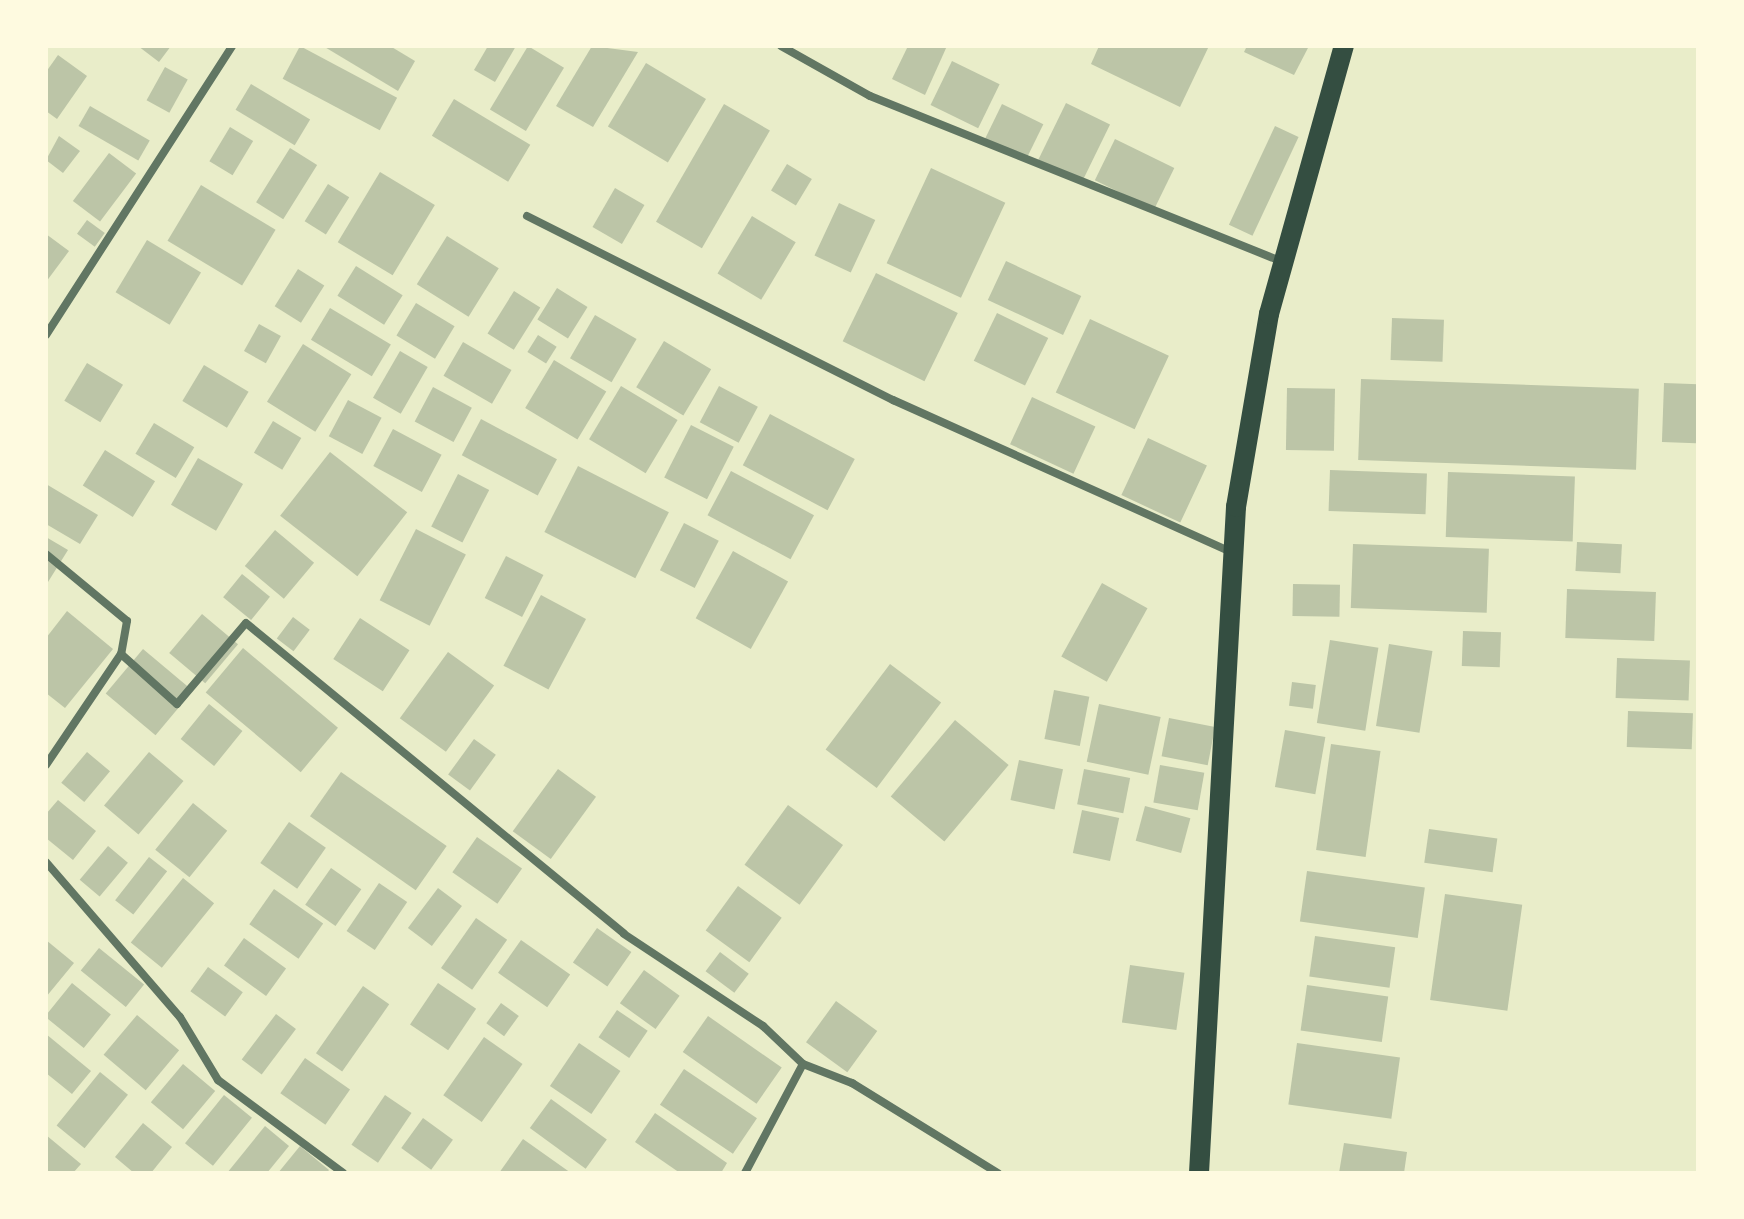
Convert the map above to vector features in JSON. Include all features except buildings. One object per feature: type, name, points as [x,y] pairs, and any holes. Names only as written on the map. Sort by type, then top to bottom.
[{"type":"main road","points":[[1195,1171],[1234,553],[1283,263],[1344,46]]},
{"type":"street","points":[[46,335],[232,46]]},
{"type":"street","points":[[781,46],[870,96],[1283,263]]},
{"type":"street","points":[[527,216],[893,400],[1234,553]]},
{"type":"street","points":[[46,554],[127,621],[121,654],[46,765]]},
{"type":"street","points":[[121,654],[182,703],[246,623],[624,934],[763,1026],[803,1064],[852,1083],[998,1173]]},
{"type":"street","points":[[46,862],[180,1017],[218,1080],[343,1173]]},
{"type":"street","points":[[745,1173],[803,1064]]}]
